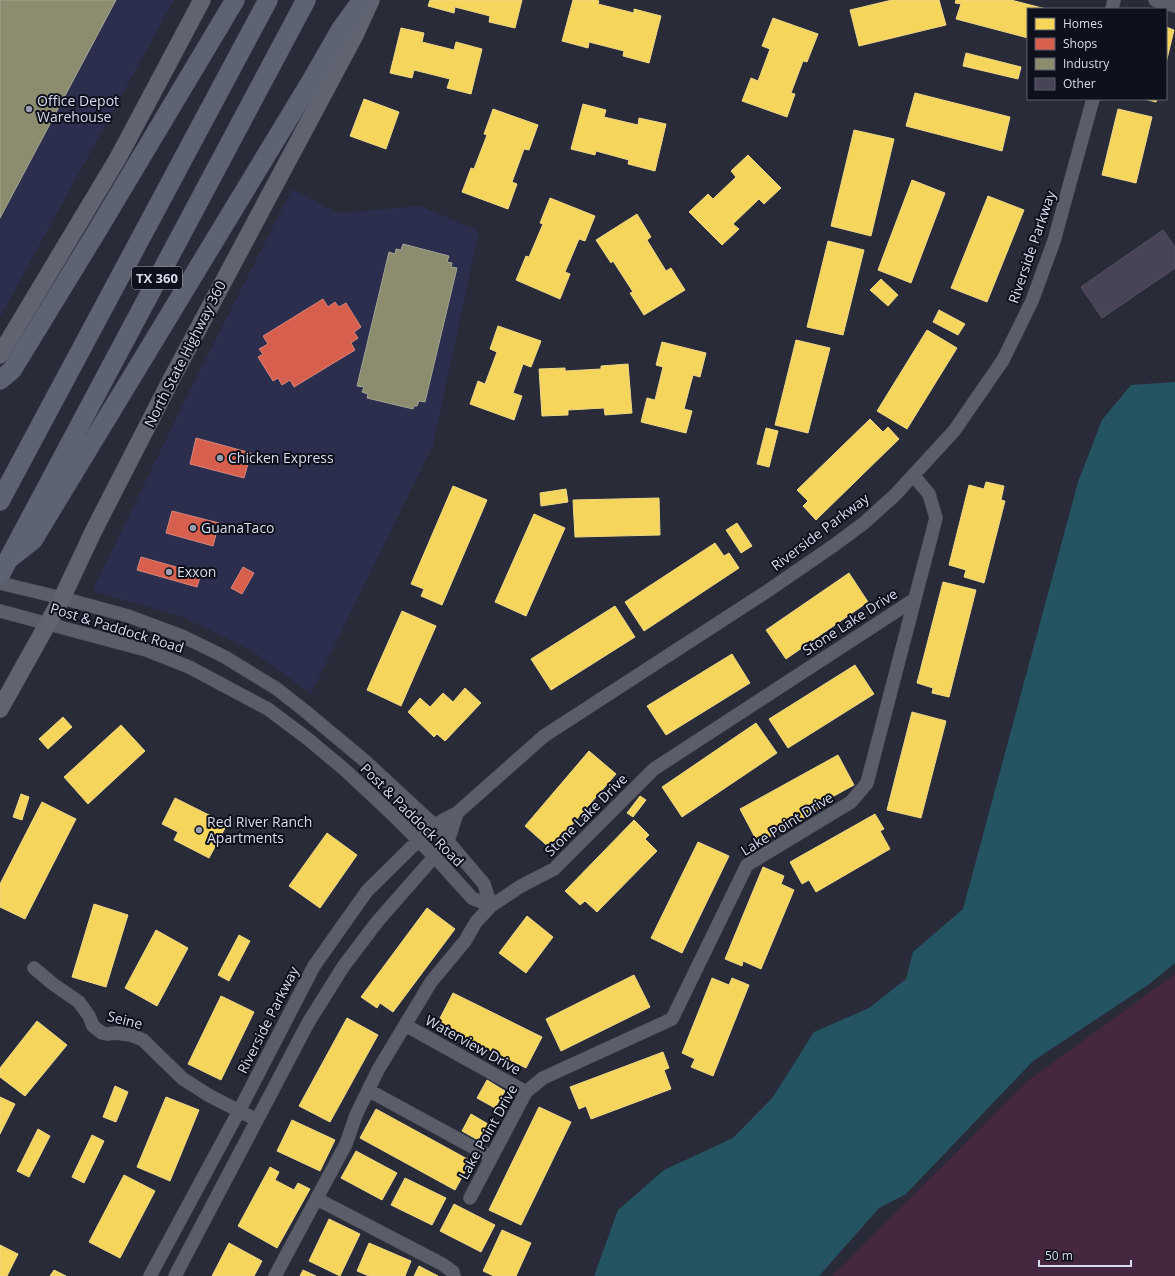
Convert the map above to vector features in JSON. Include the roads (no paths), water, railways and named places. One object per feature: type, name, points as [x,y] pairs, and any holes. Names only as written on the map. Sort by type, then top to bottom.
[{"type":"highway","points":[[0,380],[12,370],[101,225],[235,0]]},
{"type":"highway","name":"TX 360","points":[[0,501],[268,0]]},
{"type":"highway","name":"TX 360","points":[[0,575],[306,0]]},
{"type":"highway","points":[[10,558],[32,540],[310,83],[341,29],[362,0]]},
{"type":"main road","points":[[0,355],[118,158],[202,0]]},
{"type":"main road","name":"North State Highway 360","points":[[0,709],[62,598],[94,530],[173,376],[355,35],[371,0]]},
{"type":"street","points":[[1155,0],[1175,6]]},
{"type":"street","name":"Riverside Parkway","points":[[150,1276],[239,1111],[314,966],[367,892],[434,825],[457,813],[544,736],[769,590],[864,523],[895,495],[954,431],[1003,360],[1032,301],[1054,241],[1093,100]]},
{"type":"street","name":"Lake Point Drive","points":[[470,1198],[526,1092],[543,1078],[672,1019],[747,865],[850,802],[867,783],[936,518],[929,494],[913,475]]},
{"type":"street","name":"Post & Paddock Road","points":[[0,583],[128,616],[182,636],[224,657],[263,681],[305,711],[335,736],[434,825],[484,884],[491,906]]},
{"type":"street","name":"Stone Lake Drive","points":[[275,1276],[346,1144],[356,1115],[378,1070],[431,982],[465,941],[476,922],[491,906],[521,886],[554,870],[654,769],[915,599]]},
{"type":"street","name":"Post & Paddock Road","points":[[5,612],[146,650],[189,667],[268,709],[345,770],[419,840],[472,898],[491,906]]},
{"type":"street","points":[[256,703],[263,681]]},
{"type":"street","points":[[175,1276],[308,1023],[343,967],[377,922],[448,841],[457,813]]},
{"type":"street","name":"Seine","points":[[34,968],[53,984],[79,1002],[89,1016],[93,1026],[102,1033],[131,1034],[143,1040],[184,1079],[210,1096],[257,1120]]},
{"type":"street","name":"Waterview Drive","points":[[405,1026],[526,1092]]},
{"type":"street","points":[[368,1090],[491,1157]]},
{"type":"street","points":[[317,1199],[442,1264],[452,1272],[454,1276]]},
{"type":"place","name":"Office Depot Warehouse","points":[[29,109]]},
{"type":"place","name":"Chicken Express","points":[[220,458]]},
{"type":"place","name":"GuanaTaco","points":[[193,528]]},
{"type":"place","name":"Exxon","points":[[169,572]]},
{"type":"place","name":"Red River Ranch Apartments","points":[[199,830]]}]
